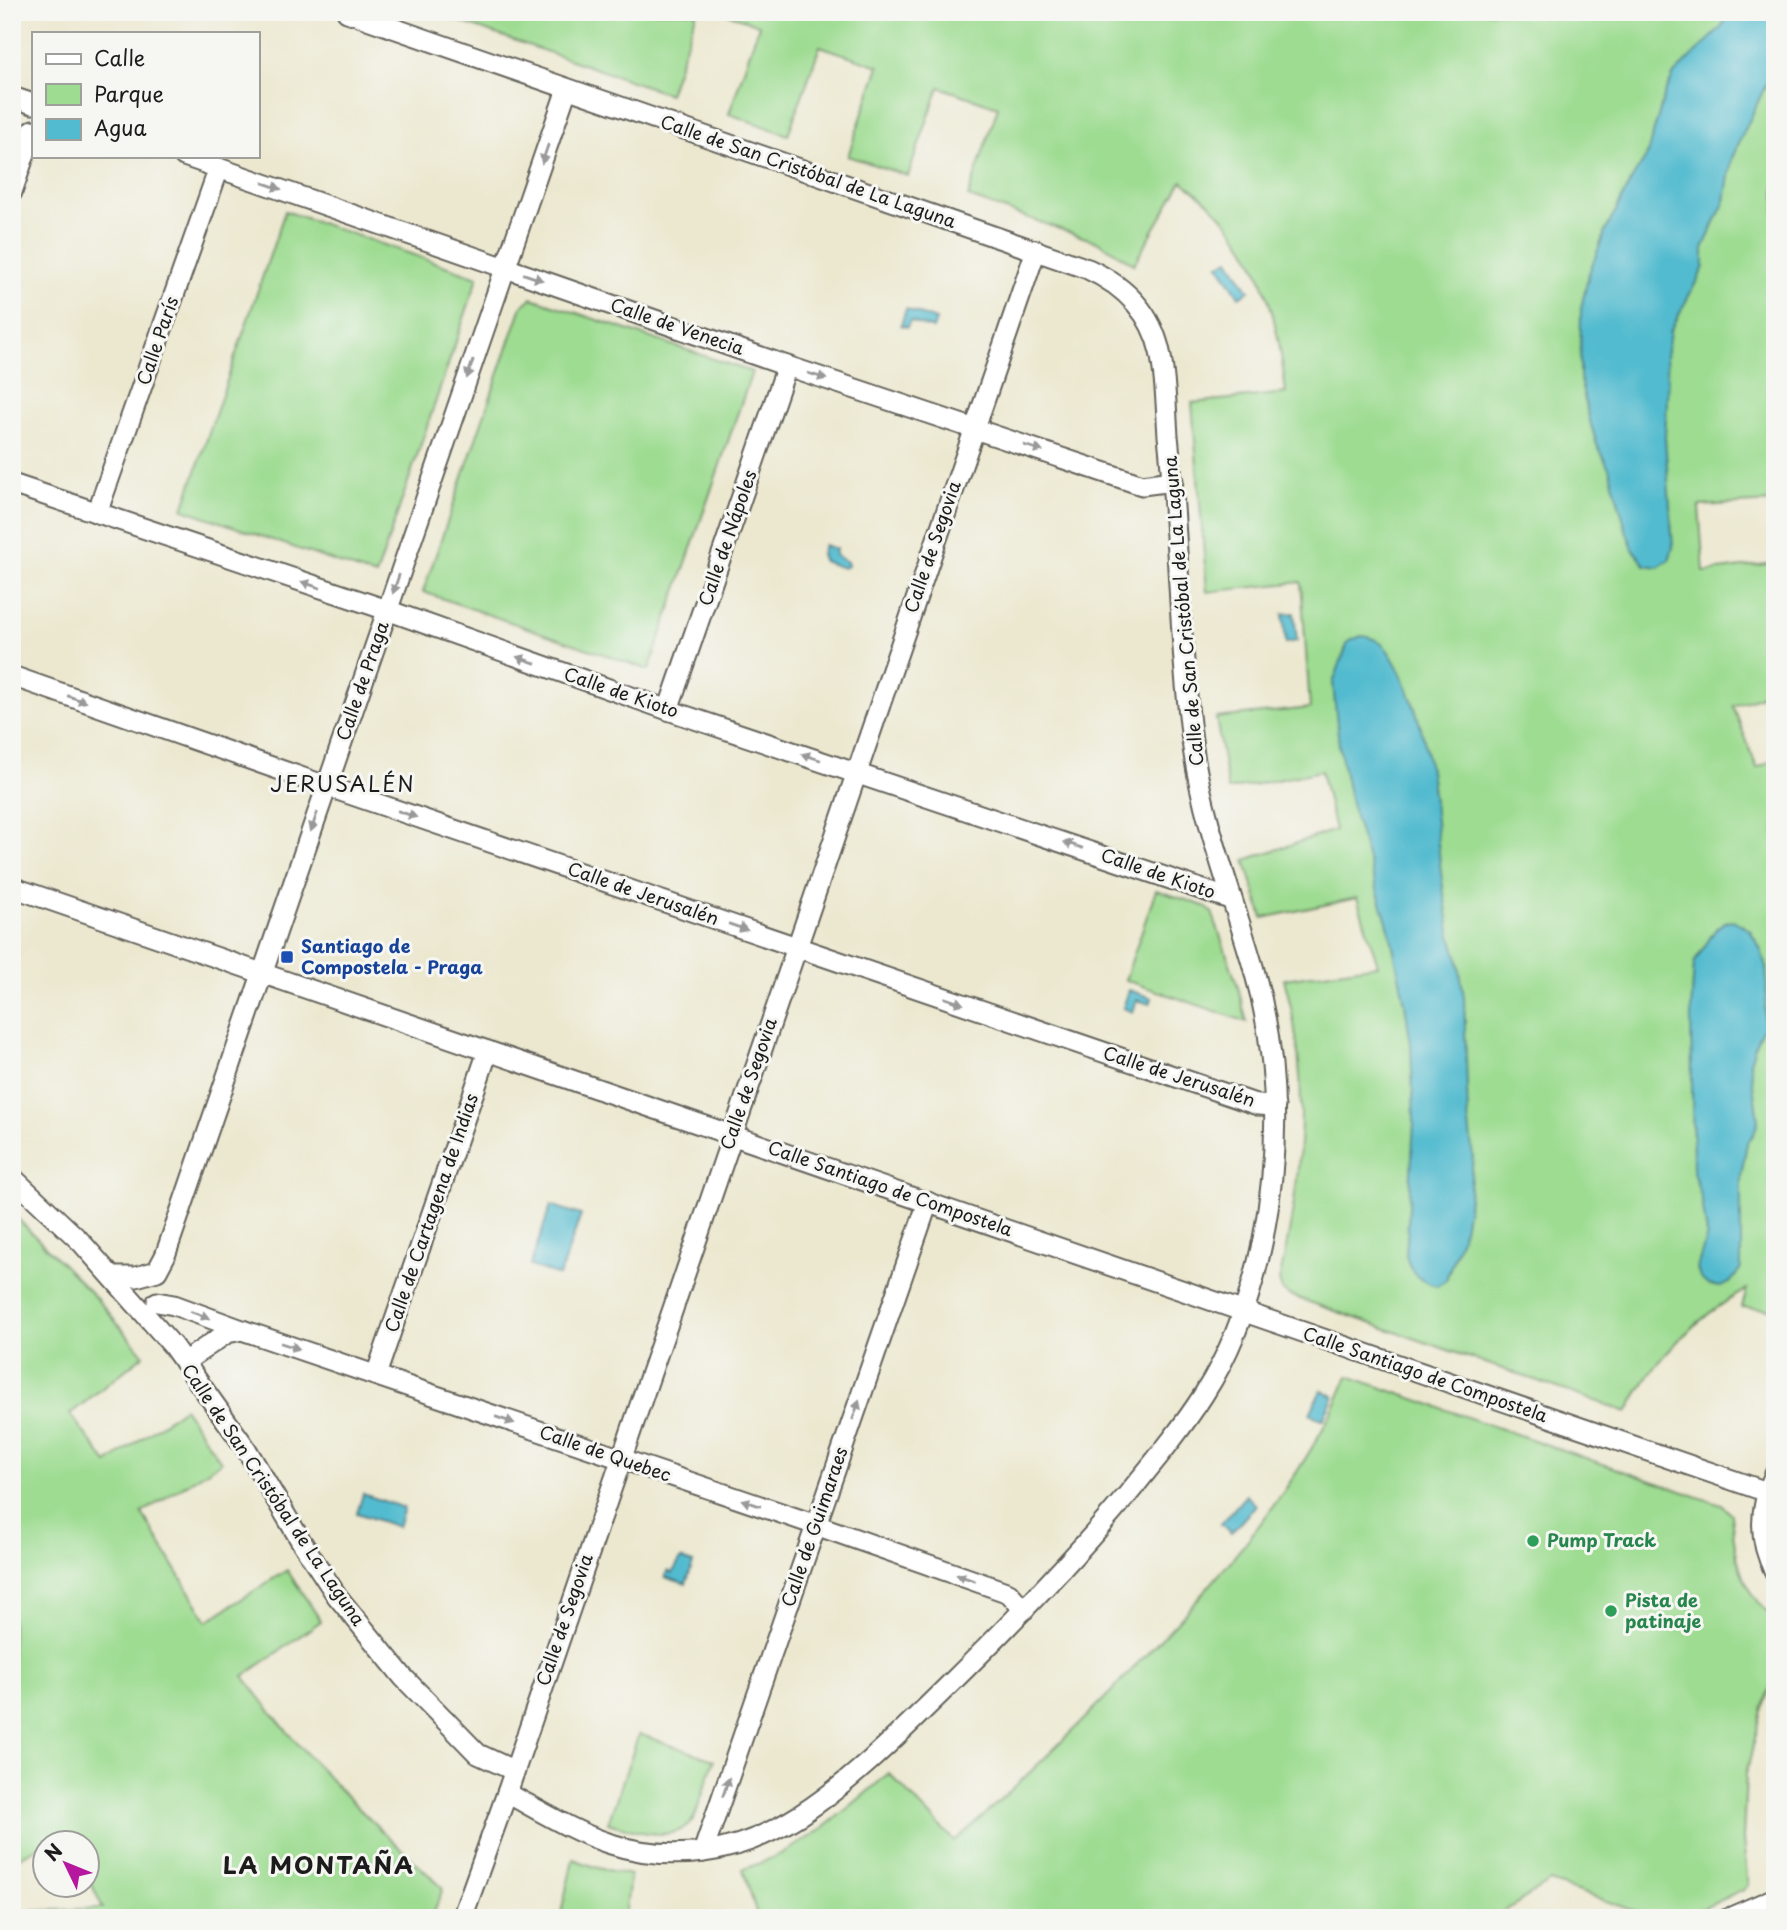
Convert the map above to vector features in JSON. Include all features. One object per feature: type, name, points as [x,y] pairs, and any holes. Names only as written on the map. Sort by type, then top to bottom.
[{"type":"street","name":"Calle de San Cristóbal de La Laguna","points":[[347,12],[1036,250],[1112,280],[1126,291],[1145,314],[1160,352],[1173,481],[1193,744],[1203,801],[1258,986],[1269,1039],[1275,1106],[1269,1198],[1258,1261],[1244,1313],[1206,1392],[1166,1448],[1103,1523],[1024,1610],[916,1717],[848,1778],[800,1815],[750,1841],[703,1852],[650,1854],[594,1840],[507,1793]]},
{"type":"street","name":"Calle de Praga","points":[[158,1271],[166,1256],[567,89]]},
{"type":"street","points":[[12,97],[32,104]]},
{"type":"street","points":[[12,192],[32,133]]},
{"type":"street","name":"Calle de Venecia","points":[[190,158],[788,366],[1142,485],[1173,481]]},
{"type":"street","name":"Calle París","points":[[97,513],[219,168]]},
{"type":"street","name":"Calle de Segovia","points":[[462,1918],[1036,250]]},
{"type":"street","name":"Calle de Nápoles","points":[[668,710],[788,366]]},
{"type":"street","name":"Calle de Kioto","points":[[12,484],[387,610],[668,710],[1230,899]]},
{"type":"street","name":"Calle de Jerusalén","points":[[12,676],[1258,1105],[1275,1106]]},
{"type":"street","name":"Calle Santiago de Compostela","points":[[12,887],[1244,1313],[1771,1483]]},
{"type":"street","name":"Calle de Cartagena de Indias","points":[[376,1376],[488,1051]]},
{"type":"street","name":"Calle de San Cristóbal de La Laguna","points":[[12,1177],[115,1278],[155,1312],[184,1362],[245,1447],[301,1541],[359,1626],[402,1677],[478,1754],[514,1771]]},
{"type":"street","name":"Calle de Guimaraes","points":[[703,1852],[928,1202]]},
{"type":"street","points":[[115,1278],[136,1277],[158,1271],[155,1312]]},
{"type":"street","name":"Calle de Quebec","points":[[155,1312],[174,1305],[816,1525],[1009,1593],[1024,1610]]},
{"type":"street","points":[[184,1362],[227,1333],[242,1330]]},
{"type":"street","points":[[1771,1483],[1761,1524],[1766,1556],[1775,1572]]},
{"type":"street","points":[[1729,1918],[1775,1898]]},
{"type":"green space","points":[[432,12],[697,12],[669,94]]},
{"type":"green space","points":[[723,12],[1775,12],[1775,502],[1699,506],[1704,572],[1775,563],[1775,691],[1733,706],[1757,768],[1775,760],[1775,1310],[1742,1307],[1747,1289],[1728,1300],[1693,1326],[1663,1357],[1627,1412],[1289,1295],[1282,1290],[1279,1281],[1293,1206],[1301,1130],[1298,1054],[1284,979],[1378,965],[1357,898],[1263,918],[1245,860],[1335,830],[1321,771],[1228,790],[1216,718],[1310,708],[1301,582],[1207,592],[1192,403],[1286,393],[1276,330],[1259,274],[1229,225],[1208,202],[1182,181],[1134,264],[1100,243],[968,197],[998,107],[939,87],[908,176],[848,156],[879,66],[820,46],[788,135],[729,114],[759,25]]},
{"type":"green space","points":[[285,211],[478,277],[376,576],[183,509]]},
{"type":"green space","points":[[532,298],[752,372],[649,670],[423,592],[522,306]]},
{"type":"green space","points":[[1156,890],[1204,906],[1212,912],[1247,1022],[1125,980]]},
{"type":"green space","points":[[12,1213],[94,1296],[144,1355],[70,1414],[107,1463],[184,1408],[221,1462],[142,1513],[207,1621],[287,1570],[321,1621],[244,1676],[313,1761],[443,1888],[432,1918],[12,1918],[12,1912],[103,1908],[98,1898],[102,1898],[102,1828],[32,1828],[32,1850],[12,1861]]},
{"type":"green space","points":[[1348,1376],[1722,1505],[1731,1514],[1741,1571],[1754,1595],[1775,1620],[1775,1675],[1763,1707],[1746,1774],[1743,1840],[1748,1885],[1744,1890],[1681,1918],[1656,1918],[1550,1882],[1494,1918],[758,1918],[743,1869],[803,1841],[839,1816],[889,1773],[954,1841],[975,1823],[1105,1698],[1209,1587],[1273,1506],[1302,1464],[1327,1421]]},
{"type":"green space","points":[[639,1734],[714,1760],[695,1816],[679,1831],[655,1834],[608,1823]]},
{"type":"green space","points":[[573,1859],[630,1875],[625,1918],[560,1918]]},
{"type":"water","points":[[1730,12],[1775,12],[1775,65],[1732,158],[1725,201],[1704,246],[1704,267],[1670,332],[1666,357],[1668,381],[1665,437],[1673,548],[1669,560],[1658,567],[1645,565],[1633,549],[1609,468],[1597,445],[1580,377],[1581,308],[1589,273],[1605,232],[1646,157],[1665,93],[1674,74],[1720,29]]},
{"type":"water","points":[[1229,259],[1249,291],[1239,297],[1219,265]]},
{"type":"water","points":[[906,309],[936,320],[933,329],[910,321],[907,327],[901,325]]},
{"type":"water","points":[[824,545],[836,549],[835,555],[847,562],[848,566],[843,568],[823,561],[821,554]]},
{"type":"water","points":[[1294,613],[1297,641],[1286,643],[1283,614]]},
{"type":"water","points":[[1361,636],[1376,640],[1392,656],[1413,702],[1420,725],[1430,769],[1450,932],[1458,959],[1464,997],[1468,1115],[1473,1158],[1464,1229],[1446,1280],[1437,1286],[1417,1276],[1406,1256],[1414,1122],[1411,1045],[1390,932],[1351,804],[1339,746],[1333,683],[1348,642]]},
{"type":"water","points":[[1733,920],[1750,930],[1766,964],[1767,981],[1764,1027],[1750,1062],[1758,1121],[1754,1134],[1747,1143],[1741,1176],[1741,1268],[1730,1283],[1720,1287],[1708,1285],[1700,1278],[1697,1268],[1707,1235],[1702,1200],[1693,1172],[1691,1011],[1694,963],[1715,930],[1725,922]]},
{"type":"water","points":[[1129,990],[1152,998],[1150,1004],[1137,1000],[1133,1012],[1123,1008]]},
{"type":"water","points":[[551,1205],[581,1215],[559,1276],[530,1266]]},
{"type":"water","points":[[1321,1390],[1334,1396],[1323,1420],[1310,1414]]},
{"type":"water","points":[[363,1494],[404,1508],[398,1527],[357,1513]]},
{"type":"water","points":[[1246,1495],[1256,1505],[1231,1533],[1221,1524]]},
{"type":"water","points":[[681,1559],[693,1563],[686,1584],[665,1577],[667,1571],[672,1573]]},
{"type":"place","name":"Santiago de Compostela - Praga","points":[[287,957]]},
{"type":"place","name":"Pump Track","points":[[1533,1541]]},
{"type":"place","name":"Pista de patinaje","points":[[1611,1611]]},
{"type":"district","name":"JERUSALÉN","points":[[343,785]]},
{"type":"district","name":"LA MONTAÑA","points":[[319,1866]]}]
